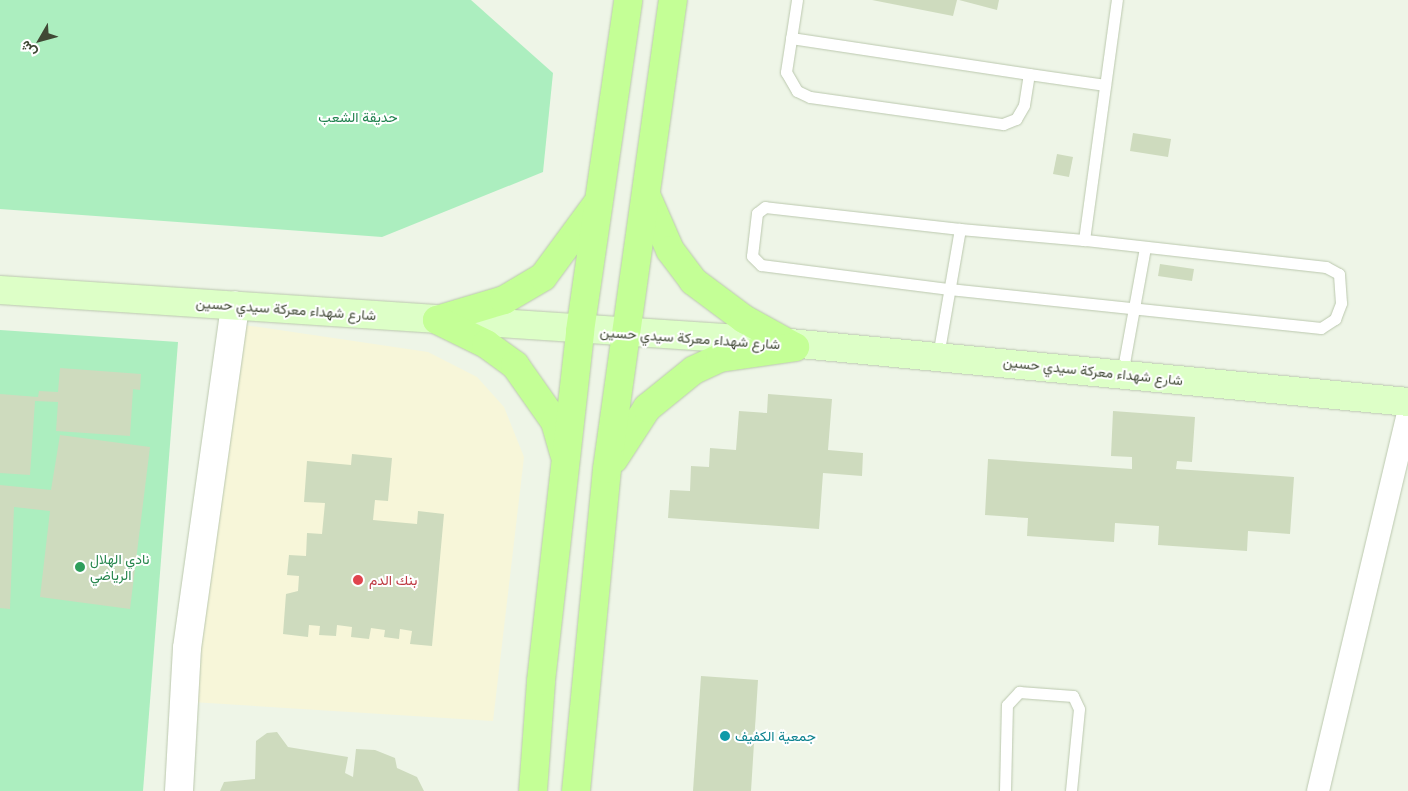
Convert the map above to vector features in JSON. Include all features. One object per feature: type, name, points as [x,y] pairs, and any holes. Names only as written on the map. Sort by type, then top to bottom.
[{"type":"main road","points":[[533,791],[540,681],[567,464],[580,331],[604,192],[628,0]]},
{"type":"main road","points":[[576,791],[607,468],[629,334],[673,0]]},
{"type":"main road","points":[[436,320],[504,300],[543,278],[575,240],[604,192]]},
{"type":"main road","points":[[647,196],[670,250],[693,281],[744,319],[796,347]]},
{"type":"main road","name":"شارع شهداء معركة سيدي حسين","points":[[0,290],[235,305],[580,331],[769,341],[796,347],[938,356],[1408,402]]},
{"type":"main road","points":[[436,320],[486,344],[515,365],[555,422],[567,464]]},
{"type":"main road","points":[[607,468],[647,408],[694,370],[720,358],[796,347]]},
{"type":"street","points":[[179,791],[188,648],[235,305]]},
{"type":"street","points":[[1318,791],[1408,413]]},
{"type":"lane","points":[[797,0],[791,38],[788,80],[797,91],[820,98],[1003,124],[1016,119],[1024,105],[1029,74]]},
{"type":"lane","points":[[1084,240],[1117,0]]},
{"type":"lane","points":[[791,38],[1105,85]]},
{"type":"lane","points":[[772,207],[960,229],[1084,240],[1326,267],[1339,274],[1341,303],[1335,319],[1321,328],[949,289],[761,265],[752,256],[757,213],[772,207]]},
{"type":"lane","points":[[938,356],[960,229]]},
{"type":"lane","points":[[1122,374],[1136,309],[1145,247]]},
{"type":"lane","points":[[1005,791],[1007,705],[1019,692],[1072,696],[1079,709],[1072,791]]},
{"type":"shaded area","name":"بنك الدم","points":[[238,324],[428,352],[477,377],[504,407],[524,457],[493,721],[192,702]]},
{"type":"green space","name":"حديقة الشعب","points":[[0,0],[471,0],[553,73],[543,172],[382,237],[0,209]]},
{"type":"green space","name":"نادي الهلال الرياضي","points":[[0,330],[178,342],[143,791],[0,791]]},
{"type":"building","points":[[872,0],[957,0],[953,16]]},
{"type":"building","points":[[959,0],[999,0],[997,10]]},
{"type":"building","points":[[1133,133],[1171,139],[1168,157],[1130,151]]},
{"type":"building","points":[[1057,154],[1073,157],[1069,177],[1053,174]]},
{"type":"building","points":[[1160,264],[1194,269],[1192,281],[1158,276]]},
{"type":"building","points":[[60,368],[141,374],[140,390],[133,389],[130,436],[56,431],[58,402],[35,401],[30,475],[0,473],[0,394],[38,397],[39,391],[58,392]]},
{"type":"building","points":[[768,394],[832,399],[828,450],[863,453],[862,476],[823,473],[819,529],[668,518],[670,490],[690,491],[691,466],[709,467],[710,448],[736,450],[739,411],[767,413]]},
{"type":"building","points":[[1113,411],[1195,417],[1192,462],[1177,461],[1176,469],[1294,477],[1290,534],[1248,531],[1247,551],[1158,545],[1159,526],[1115,523],[1114,542],[1027,536],[1028,518],[985,515],[988,459],[1132,469],[1132,457],[1111,456]]},
{"type":"building","points":[[60,435],[150,447],[130,609],[40,597],[50,511],[14,507],[10,609],[0,608],[0,485],[51,490]]},
{"type":"building","points":[[352,454],[392,458],[388,501],[375,500],[373,520],[417,524],[418,511],[444,514],[432,646],[410,644],[412,631],[400,629],[399,639],[384,637],[385,630],[371,628],[369,639],[351,637],[352,627],[337,625],[336,636],[319,635],[320,626],[309,625],[308,637],[283,634],[286,594],[298,591],[299,576],[287,575],[289,555],[306,556],[307,533],[322,534],[325,503],[304,502],[307,461],[351,465]]},
{"type":"building","name":"جمعية الكفيف","points":[[701,676],[758,680],[751,791],[693,791]]},
{"type":"building","points":[[277,732],[288,747],[348,757],[345,773],[353,777],[356,749],[375,750],[395,758],[397,768],[417,777],[424,791],[220,791],[224,782],[255,779],[256,741],[267,733]]},
{"type":"place","name":"نادي الهلال الرياضي","points":[[80,567]]},
{"type":"place","name":"بنك الدم","points":[[358,580]]},
{"type":"place","name":"جمعية الكفيف","points":[[725,736]]}]
